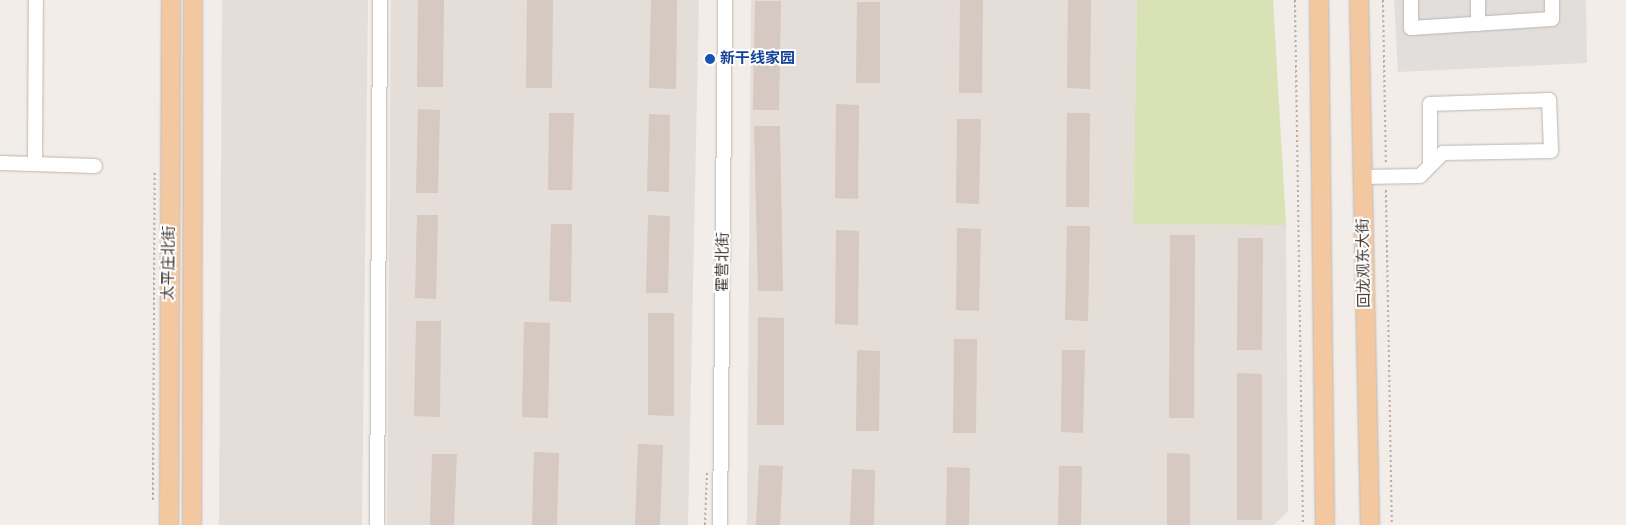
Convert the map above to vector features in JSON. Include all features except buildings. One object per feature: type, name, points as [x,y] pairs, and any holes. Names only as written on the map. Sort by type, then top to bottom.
[{"type":"main road","name":"太平庄北街","points":[[169,525],[171,0]]},
{"type":"main road","name":"太平庄北街","points":[[192,525],[193,0]]},
{"type":"main road","points":[[1319,0],[1325,525]]},
{"type":"main road","name":"回龙观东大街","points":[[1359,0],[1370,525]]},
{"type":"street","points":[[35,164],[36,0]]},
{"type":"street","points":[[377,525],[380,0]]},
{"type":"street","name":"霍营北街","points":[[720,525],[725,0]]},
{"type":"street","points":[[1411,0],[1411,28],[1552,19],[1552,0]]},
{"type":"street","points":[[1478,0],[1478,24]]},
{"type":"street","points":[[1362,178],[1420,176],[1443,153],[1551,151],[1549,100],[1430,104],[1430,164]]},
{"type":"street","points":[[0,164],[95,166]]},
{"type":"path","points":[[1295,0],[1303,525]]},
{"type":"path","points":[[1383,0],[1392,525]]},
{"type":"path","points":[[154,504],[155,169]]},
{"type":"shaded area","points":[[222,0],[368,0],[362,525],[219,525]]},
{"type":"shaded area","points":[[391,0],[699,0],[688,525],[387,525]]},
{"type":"shaded area","points":[[751,0],[1137,0],[1133,223],[1286,225],[1288,511],[1274,525],[747,525]]},
{"type":"shaded area","points":[[1394,0],[1586,0],[1587,63],[1398,72]]},
{"type":"green space","points":[[1137,0],[1273,0],[1286,225],[1133,224]]},
{"type":"place","name":"新干线家园","points":[[710,59]]}]
